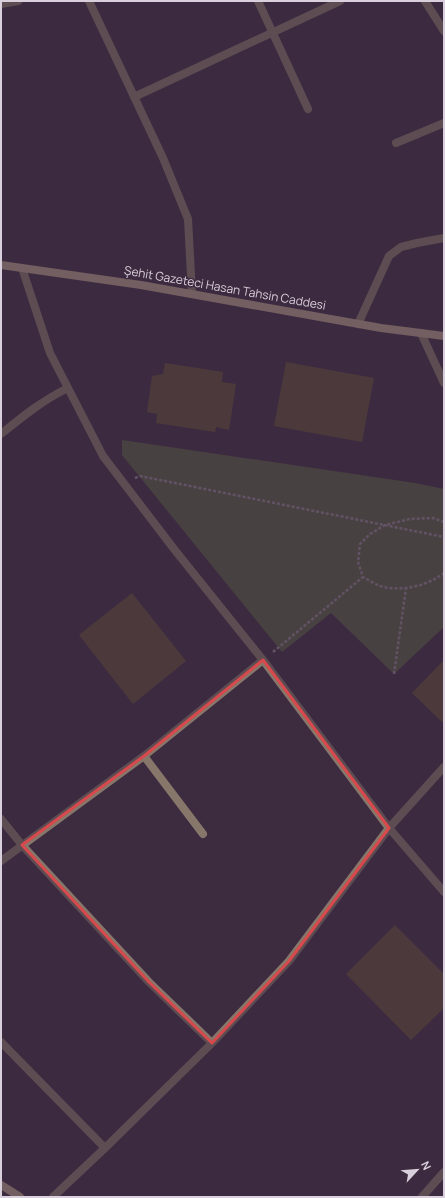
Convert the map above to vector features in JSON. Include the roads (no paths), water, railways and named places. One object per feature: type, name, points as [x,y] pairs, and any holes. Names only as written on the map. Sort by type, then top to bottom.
[{"type":"street","points":[[1,4],[18,1]]},
{"type":"street","points":[[89,1],[163,158],[188,219],[192,294]]},
{"type":"street","points":[[258,1],[308,109]]},
{"type":"street","points":[[134,97],[340,1]]},
{"type":"street","points":[[425,1],[444,31]]},
{"type":"street","points":[[396,143],[444,122]]},
{"type":"street","points":[[358,324],[389,256],[401,247],[444,238]]},
{"type":"street","name":"Şehit Gazeteci Hasan Tahsin Caddesi","points":[[1,265],[141,285],[358,324],[444,336]]},
{"type":"street","points":[[22,268],[50,353],[103,456],[174,549],[263,660],[389,828],[444,892]]},
{"type":"street","points":[[420,333],[444,383]]},
{"type":"street","points":[[1,434],[46,400],[68,388]]},
{"type":"street","points":[[1,861],[144,756],[263,660]]},
{"type":"street","points":[[144,756],[203,834]]},
{"type":"street","points":[[53,1197],[212,1043],[290,961],[389,828],[444,767]]},
{"type":"street","points":[[1,819],[22,845],[149,982],[212,1043]]},
{"type":"street","points":[[1,1042],[105,1148]]},
{"type":"street","points":[[422,1197],[444,1172]]},
{"type":"street","points":[[1,1185],[20,1197]]}]
